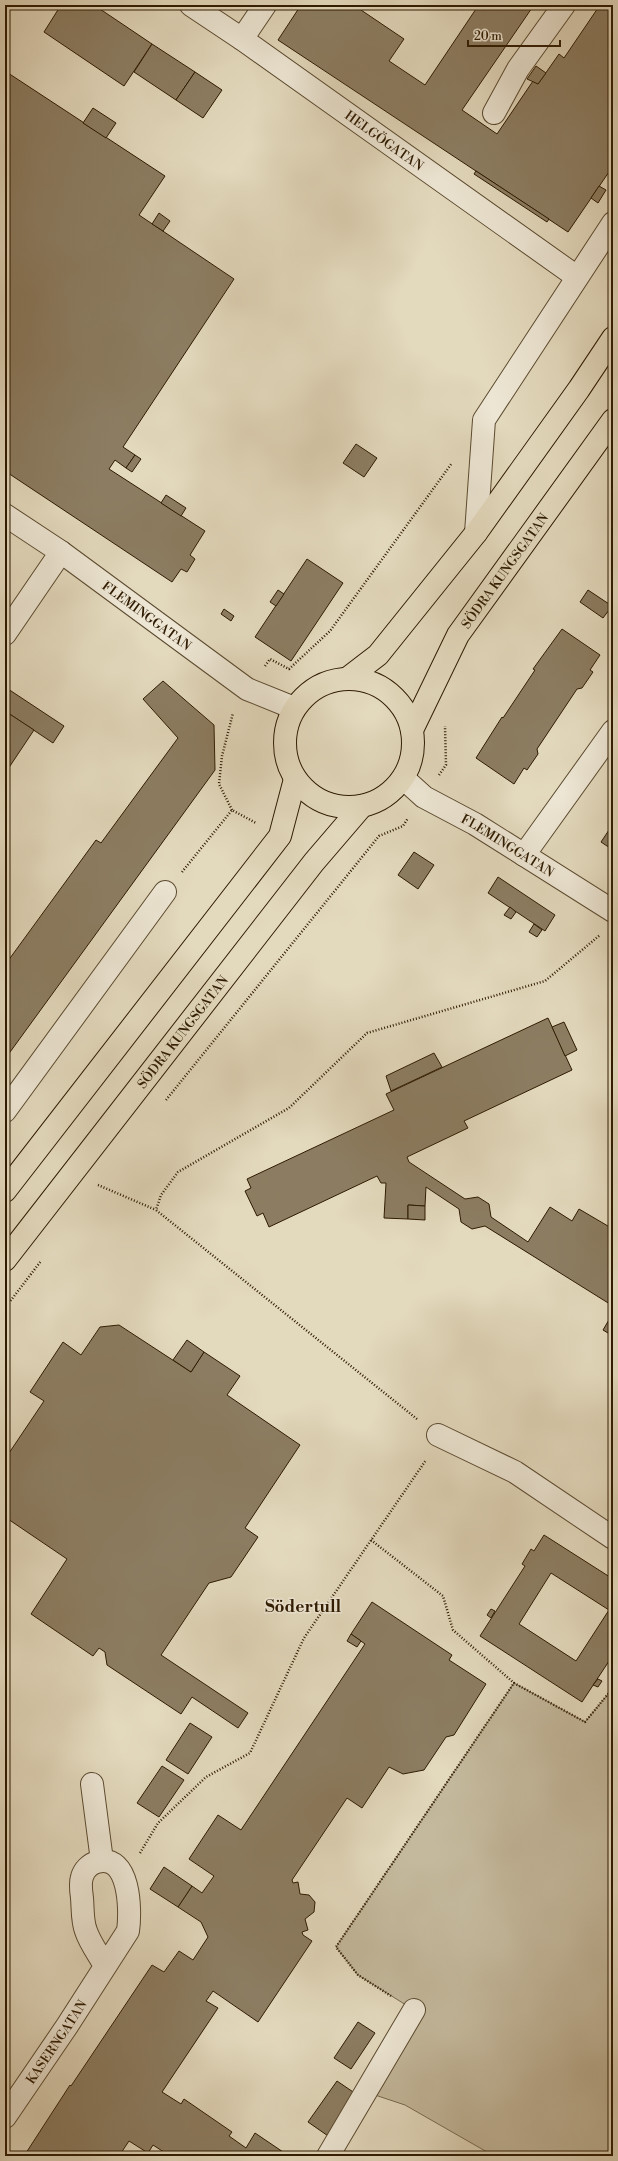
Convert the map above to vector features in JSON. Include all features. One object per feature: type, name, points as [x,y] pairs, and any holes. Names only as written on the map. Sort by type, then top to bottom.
[{"type":"main road","name":"SÖDRA KUNGSGATAN","points":[[348,678],[378,655],[476,534],[575,395],[613,338]]},
{"type":"main road","name":"SÖDRA KUNGSGATAN","points":[[412,730],[458,635],[613,420]]},
{"type":"main road","name":"SÖDRA KUNGSGATAN","points":[[348,678],[360,679],[384,689],[402,706],[412,730],[412,755],[403,778],[385,796],[362,806],[337,807],[314,797],[296,779],[289,768],[284,744],[288,719],[294,708],[312,690],[323,684],[348,678]]},
{"type":"main road","points":[[5,1191],[280,836],[296,779]]},
{"type":"main road","name":"SÖDRA KUNGSGATAN","points":[[5,1260],[314,862],[362,806]]},
{"type":"street","name":"HELGÖGATAN","points":[[191,5],[242,39],[577,277]]},
{"type":"street","points":[[242,39],[265,5]]},
{"type":"street","points":[[494,113],[518,69],[564,5]]},
{"type":"street","points":[[476,534],[484,420],[613,224]]},
{"type":"street","name":"FLEMINGGATAN","points":[[5,515],[61,552],[247,689],[294,708]]},
{"type":"street","points":[[5,634],[61,552]]},
{"type":"street","points":[[524,855],[613,731]]},
{"type":"street","name":"FLEMINGGATAN","points":[[403,778],[424,797],[524,855],[613,911]]},
{"type":"street","points":[[5,1111],[165,892]]},
{"type":"street","points":[[438,1435],[515,1472],[613,1538]]},
{"type":"street","points":[[92,1784],[102,1861],[93,1863],[86,1869],[82,1876],[81,1885],[86,1933],[105,1966]]},
{"type":"street","name":"KASERNGATAN","points":[[5,2117],[128,1930],[124,1874],[118,1867],[110,1862],[102,1861]]},
{"type":"street","points":[[328,2156],[414,2010]]},
{"type":"path","points":[[232,810],[219,784],[222,756],[235,704],[270,659],[289,669],[330,630],[456,458]]},
{"type":"path","points":[[156,1210],[161,1195],[178,1172],[289,1108],[367,1033],[545,981],[602,934]]},
{"type":"path","points":[[98,1185],[156,1210],[438,1435],[427,1459],[304,1638],[250,1753],[206,1777],[158,1823],[143,1846],[125,1882]]},
{"type":"path","points":[[371,1540],[443,1596],[453,1630],[514,1683],[585,1722],[613,1688]]},
{"type":"path","points":[[414,2010],[358,1975],[336,1947],[514,1683]]},
{"type":"shaded area","points":[[514,1683],[585,1722],[613,1688],[613,2156],[494,2156],[405,2105],[366,2092],[414,2010],[358,1975],[336,1947]]},
{"type":"building","points":[[61,5],[94,5],[152,44],[124,86],[44,32]]},
{"type":"building","points":[[301,5],[364,5],[361,10],[404,39],[389,61],[425,85],[478,6],[484,10],[487,5],[534,5],[462,110],[497,134],[533,81],[538,84],[559,54],[564,58],[600,5],[613,5],[613,166],[568,232],[278,40]]},
{"type":"building","points":[[152,44],[195,72],[176,100],[134,72]]},
{"type":"building","points":[[536,66],[546,73],[538,84],[527,79]]},
{"type":"building","points":[[5,71],[165,176],[139,215],[234,279],[123,447],[135,455],[126,468],[115,460],[109,469],[205,531],[190,555],[195,559],[187,572],[181,569],[172,582],[5,471]]},
{"type":"building","points":[[195,72],[222,90],[203,118],[176,100]]},
{"type":"building","points":[[93,108],[116,123],[106,138],[83,123]]},
{"type":"building","points":[[476,171],[549,219],[547,222],[474,174]]},
{"type":"building","points":[[599,186],[606,190],[598,203],[591,198]]},
{"type":"building","points":[[159,213],[170,221],[163,231],[152,224]]},
{"type":"building","points":[[356,444],[377,458],[364,477],[343,463]]},
{"type":"building","points":[[135,455],[141,459],[132,472],[126,468]]},
{"type":"building","points":[[166,495],[186,508],[181,516],[161,503]]},
{"type":"building","points":[[307,559],[343,583],[291,661],[255,637]]},
{"type":"building","points":[[278,590],[284,594],[276,606],[270,602]]},
{"type":"building","points":[[588,590],[612,606],[603,618],[580,602]]},
{"type":"building","points":[[224,609],[234,616],[231,621],[221,614]]},
{"type":"building","points":[[562,629],[600,655],[590,670],[593,672],[582,688],[577,689],[537,749],[538,754],[527,770],[524,768],[514,784],[476,758],[502,717],[503,718],[535,670],[533,669]]},
{"type":"building","points":[[163,681],[214,725],[215,770],[5,1059],[5,965],[96,840],[101,843],[178,738],[143,699]]},
{"type":"building","points":[[5,687],[64,726],[53,743],[5,711]]},
{"type":"building","points":[[5,711],[34,730],[10,766],[5,762]]},
{"type":"building","points":[[5,762],[10,766],[5,774]]},
{"type":"building","points":[[613,824],[613,850],[601,842]]},
{"type":"building","points":[[414,852],[434,865],[418,889],[398,875]]},
{"type":"building","points":[[498,877],[555,915],[545,931],[488,893]]},
{"type":"building","points":[[510,907],[516,912],[511,919],[504,915]]},
{"type":"building","points":[[534,924],[542,930],[537,937],[529,932]]},
{"type":"building","points":[[548,1018],[572,1070],[464,1121],[468,1128],[407,1157],[409,1162],[465,1199],[478,1197],[489,1204],[491,1217],[528,1242],[550,1207],[572,1221],[579,1209],[613,1229],[613,1306],[485,1226],[472,1229],[461,1222],[459,1209],[426,1187],[425,1206],[408,1205],[408,1219],[384,1218],[386,1183],[381,1183],[377,1176],[269,1227],[263,1213],[257,1216],[245,1191],[251,1188],[247,1179],[394,1110],[386,1094]]},
{"type":"building","points":[[564,1022],[577,1050],[565,1056],[552,1027]]},
{"type":"building","points":[[434,1053],[442,1067],[391,1091],[386,1076]]},
{"type":"building","points":[[408,1205],[425,1206],[425,1220],[408,1219]]},
{"type":"building","points":[[613,1313],[613,1336],[603,1330]]},
{"type":"building","points":[[119,1325],[191,1372],[204,1352],[240,1376],[227,1395],[300,1445],[245,1528],[258,1537],[231,1577],[209,1583],[161,1655],[248,1713],[238,1728],[192,1697],[181,1714],[107,1665],[105,1652],[99,1648],[93,1656],[31,1614],[67,1559],[5,1517],[5,1459],[44,1401],[30,1392],[63,1342],[81,1355],[100,1327]]},
{"type":"building","points":[[187,1340],[204,1352],[191,1372],[173,1360]]},
{"type":"building","points":[[544,1535],[613,1579],[613,1655],[582,1702],[480,1636],[525,1566],[522,1564],[531,1549],[534,1551]],"holes":[[[551,1573],[609,1610],[576,1661],[519,1624]]]},
{"type":"building","points":[[372,1602],[452,1655],[449,1660],[486,1684],[454,1735],[446,1737],[424,1770],[403,1774],[389,1767],[362,1808],[347,1798],[292,1880],[293,1883],[298,1882],[300,1894],[309,1895],[315,1902],[314,1912],[305,1919],[308,1930],[302,1932],[303,1935],[312,1941],[258,2022],[213,1991],[206,2001],[218,2008],[162,2092],[181,2104],[184,2099],[232,2132],[229,2136],[246,2148],[255,2133],[289,2156],[170,2156],[153,2145],[148,2153],[129,2141],[119,2156],[24,2156],[70,2085],[71,2086],[152,1965],[164,1972],[179,1951],[193,1960],[208,1937],[201,1922],[178,1907],[192,1886],[202,1893],[214,1876],[189,1859],[218,1815],[241,1830],[365,1644],[351,1634]]},
{"type":"building","points":[[491,1609],[495,1611],[491,1618],[487,1615]]},
{"type":"building","points":[[351,1634],[361,1641],[357,1647],[347,1641]]},
{"type":"building","points":[[598,1679],[602,1681],[598,1687],[593,1685]]},
{"type":"building","points":[[190,1723],[212,1737],[188,1774],[166,1760]]},
{"type":"building","points":[[162,1766],[184,1780],[159,1817],[137,1803]]},
{"type":"building","points":[[164,1867],[192,1886],[178,1907],[150,1889]]},
{"type":"building","points":[[358,2022],[375,2033],[351,2069],[334,2058]]},
{"type":"building","points":[[337,2081],[359,2096],[331,2138],[308,2122]]},
{"type":"district","name":"Södertull","points":[[303,1606]]}]
